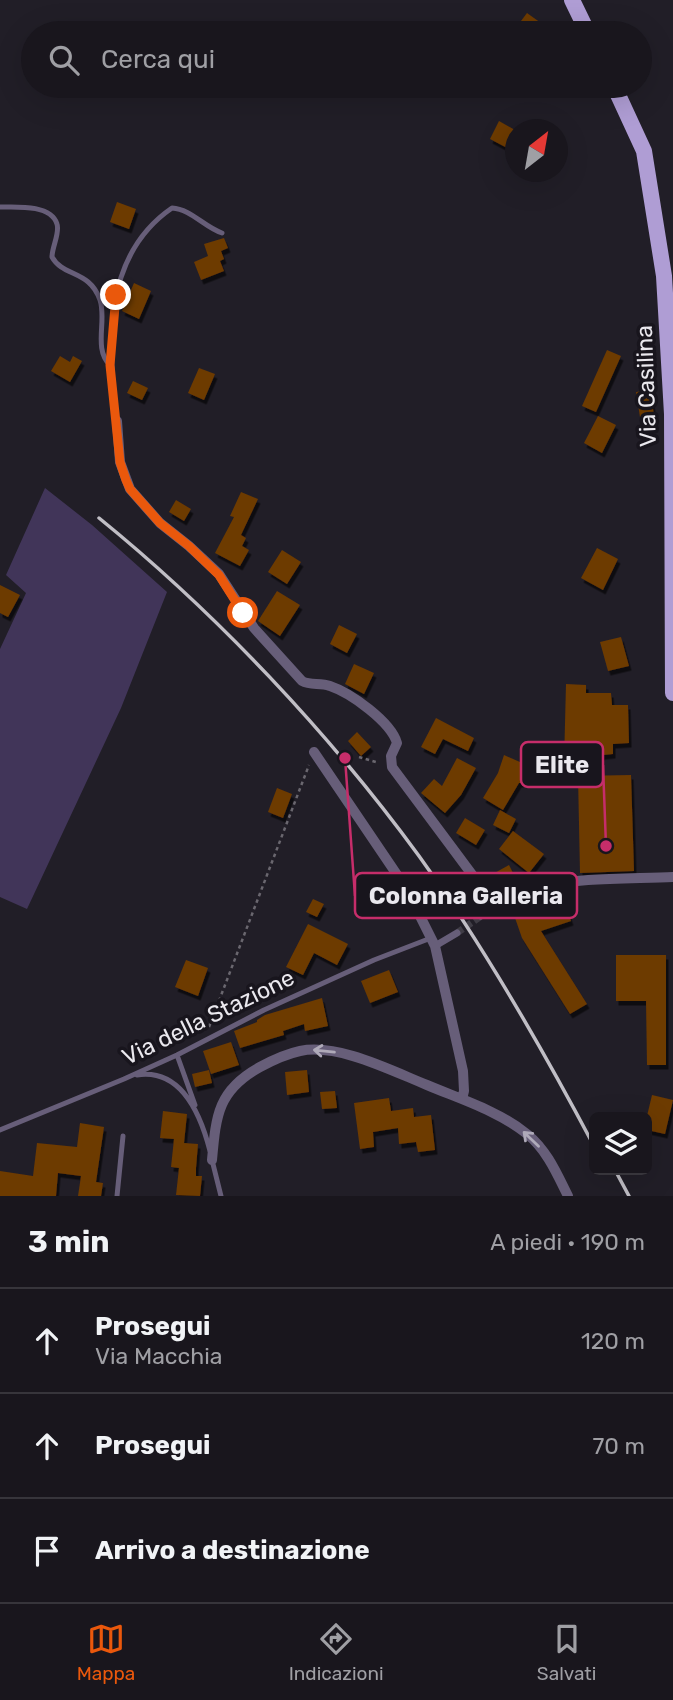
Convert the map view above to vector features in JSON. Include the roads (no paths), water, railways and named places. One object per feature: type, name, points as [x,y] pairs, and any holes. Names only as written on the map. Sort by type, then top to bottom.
[{"type":"main road","points":[[572,0],[583,21]]},
{"type":"main road","name":"Via Casilina","points":[[620,98],[644,151],[664,276],[672,414],[673,692]]},
{"type":"street","points":[[117,421],[120,462],[130,489],[160,523],[219,575],[254,628],[302,681],[330,686],[345,694],[389,728],[397,743],[391,756],[392,767],[489,899],[498,906]]},
{"type":"street","points":[[314,752],[406,888],[433,942],[463,1071],[462,1099]]},
{"type":"street","points":[[481,916],[498,906],[546,887],[673,877]]},
{"type":"street","points":[[433,942],[457,933]]},
{"type":"street","points":[[212,1160],[219,1109],[234,1085],[272,1060],[300,1051],[330,1051],[386,1068],[462,1099],[528,1134],[547,1155],[568,1196]]},
{"type":"lane","points":[[0,208],[37,208],[56,221],[52,257],[55,263],[89,281],[98,296],[102,310],[104,358],[110,365]]},
{"type":"lane","points":[[117,421],[110,365],[116,295],[132,251],[168,211],[176,208],[222,233]]},
{"type":"lane","name":"Via della Stazione","points":[[0,1130],[177,1055],[374,960],[433,942]]},
{"type":"lane","points":[[177,1055],[198,1115],[221,1196]]},
{"type":"lane","points":[[124,1079],[140,1075],[160,1076],[178,1088],[198,1115]]},
{"type":"lane","points":[[117,1196],[123,1136]]},
{"type":"tunnel","points":[[457,933],[481,916]]},
{"type":"railway","points":[[99,518],[186,594],[270,677],[384,810],[419,856],[489,962],[589,1137]]},
{"type":"railway","points":[[618,1175],[629,1196]]},
{"type":"place","name":"Colonna Galleria","points":[[345,758]]},
{"type":"place","name":"Elite","points":[[606,846]]}]
